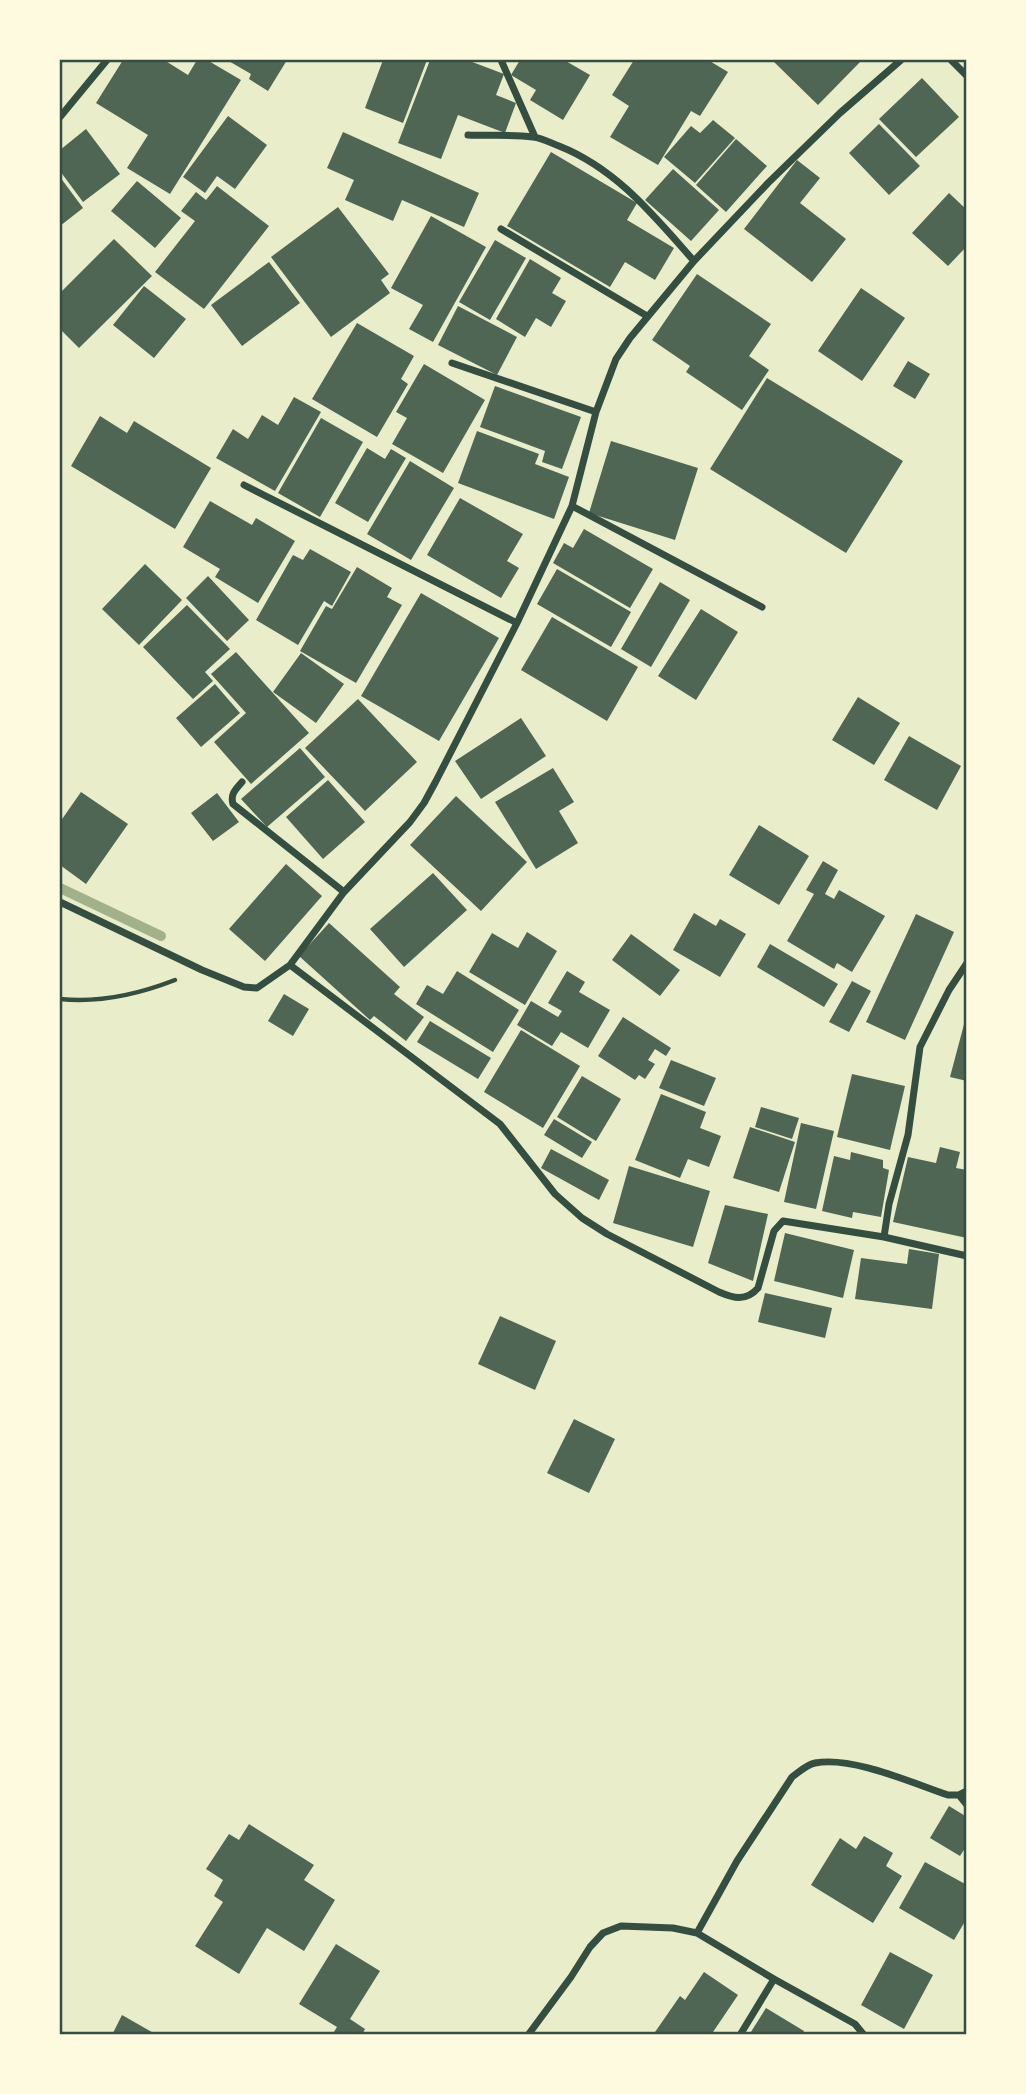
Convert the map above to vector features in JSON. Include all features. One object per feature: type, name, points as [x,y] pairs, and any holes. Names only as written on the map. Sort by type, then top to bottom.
[{"type":"street","points":[[60,117],[107,60]]},
{"type":"street","points":[[501,60],[535,137]]},
{"type":"street","points":[[60,902],[202,970],[244,987],[257,988],[290,965],[344,892],[410,822],[424,803],[517,623],[572,506],[596,412],[616,359],[647,316],[694,261],[815,136],[901,60]]},
{"type":"street","points":[[951,60],[967,76]]},
{"type":"street","points":[[468,135],[535,137],[569,150],[617,180],[641,201],[694,261]]},
{"type":"street","points":[[500,229],[647,316]]},
{"type":"street","points":[[452,363],[596,412]]},
{"type":"street","points":[[244,485],[517,623]]},
{"type":"street","points":[[572,506],[762,607]]},
{"type":"street","points":[[242,782],[233,792],[233,804],[344,892]]},
{"type":"street","points":[[884,1237],[889,1203],[908,1135],[920,1047],[949,990],[967,963]]},
{"type":"street","points":[[290,965],[500,1124],[555,1194],[582,1218],[607,1234],[719,1292],[734,1298],[746,1297],[758,1288],[775,1231],[783,1221],[884,1237],[967,1256]]},
{"type":"street","points":[[698,1933],[737,1861],[792,1777],[815,1763],[851,1763],[948,1795],[963,1793],[967,1805]]},
{"type":"street","points":[[528,2035],[590,1947],[603,1933],[621,1926],[673,1928],[698,1933],[855,2024],[864,2035]]},
{"type":"street","points":[[740,2035],[774,1979]]},
{"type":"path","points":[[60,999],[77,1001],[145,991],[202,970]]},
{"type":"building","points":[[123,60],[164,60],[188,75],[197,60],[207,60],[241,80],[170,194],[127,168],[148,135],[96,103]]},
{"type":"building","points":[[227,60],[287,60],[268,91],[249,79],[251,74]]},
{"type":"building","points":[[383,60],[427,60],[403,123],[365,108]]},
{"type":"building","points":[[430,60],[467,60],[504,74],[496,95],[516,103],[505,133],[458,115],[441,159],[398,143]]},
{"type":"building","points":[[520,60],[564,60],[590,75],[563,120],[530,100],[536,90],[511,75]]},
{"type":"building","points":[[634,60],[708,60],[728,72],[700,116],[691,111],[658,165],[610,137],[629,106],[612,95]]},
{"type":"building","points":[[772,60],[862,60],[818,105]]},
{"type":"building","points":[[922,78],[959,117],[916,157],[879,119]]},
{"type":"building","points":[[228,116],[267,145],[235,189],[217,176],[205,193],[183,177]]},
{"type":"building","points":[[713,120],[735,138],[695,183],[664,157],[691,126],[700,133]]},
{"type":"building","points":[[879,124],[920,166],[889,195],[849,153]]},
{"type":"building","points":[[86,129],[120,174],[83,202],[60,171],[60,150]]},
{"type":"building","points":[[343,132],[479,193],[464,227],[402,200],[393,221],[345,200],[354,180],[327,168]]},
{"type":"building","points":[[736,139],[767,166],[726,212],[696,185]]},
{"type":"building","points":[[551,152],[637,203],[627,220],[674,248],[655,280],[625,262],[610,287],[507,226]]},
{"type":"building","points":[[797,160],[820,178],[800,203],[846,239],[812,282],[744,229]]},
{"type":"building","points":[[673,169],[719,210],[691,241],[645,200]]},
{"type":"building","points":[[60,177],[83,208],[60,226]]},
{"type":"building","points":[[137,181],[181,218],[155,248],[111,211]]},
{"type":"building","points":[[217,186],[269,226],[204,309],[155,272],[195,221],[181,211],[196,192],[206,200]]},
{"type":"building","points":[[949,193],[967,210],[967,246],[948,266],[912,233]]},
{"type":"building","points":[[338,207],[389,274],[381,280],[390,293],[331,337],[271,257]]},
{"type":"building","points":[[431,216],[486,247],[433,342],[409,329],[423,305],[391,288]]},
{"type":"building","points":[[114,239],[152,276],[79,348],[60,329],[60,293]]},
{"type":"building","points":[[495,240],[526,258],[490,320],[459,302]]},
{"type":"building","points":[[530,259],[561,278],[552,293],[566,301],[551,327],[536,318],[525,337],[496,319]]},
{"type":"building","points":[[269,262],[300,303],[242,346],[211,305]]},
{"type":"building","points":[[697,274],[771,324],[749,356],[769,370],[742,410],[686,372],[690,366],[652,340]]},
{"type":"building","points":[[144,286],[186,319],[154,358],[113,325]]},
{"type":"building","points":[[861,288],[905,318],[862,381],[818,351]]},
{"type":"building","points":[[458,306],[517,337],[497,375],[438,345]]},
{"type":"building","points":[[357,323],[414,356],[401,379],[408,384],[377,437],[312,399]]},
{"type":"building","points":[[908,361],[930,374],[915,399],[893,386]]},
{"type":"building","points":[[424,364],[485,400],[443,473],[392,444],[407,418],[396,412]]},
{"type":"building","points":[[767,378],[903,461],[846,553],[710,469]]},
{"type":"building","points":[[495,386],[581,417],[562,469],[542,462],[545,451],[480,427]]},
{"type":"building","points":[[294,397],[321,412],[275,491],[216,458],[233,429],[248,439],[262,415],[278,425]]},
{"type":"building","points":[[100,416],[127,433],[134,421],[211,468],[175,529],[71,466]]},
{"type":"building","points":[[321,418],[363,442],[320,517],[278,493]]},
{"type":"building","points":[[477,431],[539,454],[535,464],[569,477],[554,519],[458,483]]},
{"type":"building","points":[[611,441],[698,468],[675,540],[589,513]]},
{"type":"building","points":[[367,448],[385,459],[391,449],[406,458],[368,522],[335,503]]},
{"type":"building","points":[[410,461],[454,488],[411,560],[367,534]]},
{"type":"building","points":[[460,498],[523,534],[507,561],[519,568],[501,598],[427,555]]},
{"type":"building","points":[[210,501],[252,525],[256,518],[295,541],[258,603],[215,577],[220,569],[183,547]]},
{"type":"building","points":[[584,529],[653,569],[630,608],[553,563],[564,543],[573,548]]},
{"type":"building","points":[[310,549],[351,572],[332,606],[324,601],[298,645],[256,620],[293,555],[303,560]]},
{"type":"building","points":[[145,564],[182,600],[139,645],[102,609]]},
{"type":"building","points":[[357,567],[392,588],[387,597],[402,605],[356,683],[300,651],[326,606],[332,609]]},
{"type":"building","points":[[557,569],[631,612],[611,647],[537,604]]},
{"type":"building","points":[[208,576],[249,620],[227,641],[186,598]]},
{"type":"building","points":[[660,582],[690,600],[651,667],[621,649]]},
{"type":"building","points":[[421,593],[499,638],[439,741],[361,696]]},
{"type":"building","points":[[187,605],[230,649],[205,672],[213,681],[193,699],[143,647]]},
{"type":"building","points":[[701,609],[738,632],[696,700],[658,676]]},
{"type":"building","points":[[552,617],[638,667],[607,721],[521,670]]},
{"type":"building","points":[[236,652],[309,733],[251,784],[214,742],[246,713],[211,674]]},
{"type":"building","points":[[301,653],[344,684],[316,723],[273,692]]},
{"type":"building","points":[[215,684],[240,713],[201,747],[176,718]]},
{"type":"building","points":[[858,697],[900,723],[874,765],[832,740]]},
{"type":"building","points":[[358,699],[417,762],[365,811],[305,748]]},
{"type":"building","points":[[521,718],[546,756],[481,799],[455,761]]},
{"type":"building","points":[[909,736],[961,766],[937,810],[884,780]]},
{"type":"building","points":[[300,748],[325,777],[267,827],[241,799]]},
{"type":"building","points":[[553,768],[574,802],[559,811],[578,843],[536,869],[495,802]]},
{"type":"building","points":[[328,780],[365,822],[323,859],[286,817]]},
{"type":"building","points":[[81,792],[128,824],[86,884],[60,865],[60,822]]},
{"type":"building","points":[[217,793],[239,822],[213,841],[191,813]]},
{"type":"building","points":[[456,796],[527,862],[481,911],[410,845]]},
{"type":"building","points":[[759,825],[809,856],[779,905],[729,875]]},
{"type":"building","points":[[823,861],[838,870],[825,894],[834,899],[839,890],[885,916],[852,972],[837,963],[834,969],[787,941],[814,894],[806,890]]},
{"type":"building","points":[[286,864],[322,896],[265,961],[229,929]]},
{"type":"building","points":[[433,873],[467,910],[404,967],[370,929]]},
{"type":"building","points":[[694,913],[716,926],[720,919],[746,934],[720,977],[673,950]]},
{"type":"building","points":[[916,914],[954,932],[905,1040],[866,1022]]},
{"type":"building","points":[[329,923],[400,987],[394,994],[424,1017],[406,1041],[374,1016],[370,1020],[299,956]]},
{"type":"building","points":[[527,932],[557,951],[525,1005],[469,972],[492,933],[518,948]]},
{"type":"building","points":[[631,934],[680,970],[660,996],[612,960]]},
{"type":"building","points":[[770,944],[838,984],[824,1007],[757,967]]},
{"type":"building","points":[[457,971],[519,1010],[493,1052],[416,1004],[427,985],[443,994]]},
{"type":"building","points":[[567,971],[585,982],[579,992],[610,1010],[588,1048],[561,1032],[552,1046],[517,1025],[531,1001],[558,1017],[562,1011],[548,1003]]},
{"type":"building","points":[[852,981],[871,991],[849,1032],[829,1022]]},
{"type":"building","points":[[284,994],[309,1009],[293,1036],[268,1021]]},
{"type":"building","points":[[967,1013],[967,1081],[950,1077]]},
{"type":"building","points":[[623,1017],[671,1048],[666,1056],[655,1049],[648,1060],[655,1064],[645,1079],[639,1075],[635,1080],[598,1056]]},
{"type":"building","points":[[430,1021],[491,1058],[478,1079],[417,1042]]},
{"type":"building","points":[[521,1030],[580,1066],[543,1128],[484,1092]]},
{"type":"building","points":[[671,1060],[716,1078],[704,1106],[659,1088]]},
{"type":"building","points":[[852,1074],[905,1086],[890,1150],[837,1137]]},
{"type":"building","points":[[582,1076],[621,1099],[596,1141],[557,1117]]},
{"type":"building","points":[[661,1094],[706,1112],[700,1128],[721,1136],[709,1167],[688,1159],[680,1178],[635,1160]]},
{"type":"building","points":[[761,1107],[799,1118],[792,1139],[755,1127]]},
{"type":"building","points":[[554,1119],[592,1142],[582,1158],[544,1135]]},
{"type":"building","points":[[801,1123],[834,1131],[816,1209],[784,1202]]},
{"type":"building","points":[[750,1127],[795,1142],[779,1192],[733,1178]]},
{"type":"building","points":[[940,1147],[960,1152],[956,1168],[967,1170],[967,1238],[893,1222],[908,1157],[936,1163]]},
{"type":"building","points":[[551,1149],[609,1180],[599,1200],[541,1168]]},
{"type":"building","points":[[851,1152],[883,1160],[883,1168],[889,1170],[881,1217],[853,1212],[852,1218],[822,1211],[834,1156],[850,1160]]},
{"type":"building","points":[[629,1166],[710,1191],[693,1247],[613,1223]]},
{"type":"building","points":[[725,1205],[768,1214],[753,1281],[708,1263]]},
{"type":"building","points":[[785,1233],[854,1250],[843,1298],[774,1281]]},
{"type":"building","points":[[909,1249],[939,1254],[932,1309],[855,1299],[861,1258],[907,1264]]},
{"type":"building","points":[[765,1293],[832,1308],[825,1338],[758,1322]]},
{"type":"building","points":[[500,1316],[556,1341],[535,1390],[478,1364]]},
{"type":"building","points":[[574,1419],[615,1439],[589,1493],[547,1473]]},
{"type":"building","points":[[949,1806],[967,1817],[967,1845],[960,1856],[930,1838]]},
{"type":"building","points":[[249,1824],[314,1865],[304,1880],[335,1900],[304,1951],[267,1928],[239,1974],[195,1946],[223,1902],[214,1896],[223,1880],[206,1869],[229,1834],[239,1840]]},
{"type":"building","points":[[864,1836],[893,1853],[886,1866],[902,1876],[873,1923],[811,1885],[840,1838],[856,1849]]},
{"type":"building","points":[[925,1862],[967,1885],[967,1918],[954,1940],[899,1908]]},
{"type":"building","points":[[336,1944],[380,1971],[350,2019],[365,2029],[362,2035],[332,2035],[337,2027],[299,2004]]},
{"type":"building","points":[[890,1952],[933,1975],[904,2029],[861,2005]]},
{"type":"building","points":[[704,1972],[738,1995],[711,2035],[653,2035],[680,1996],[685,2000]]},
{"type":"building","points":[[766,2008],[804,2031],[802,2035],[749,2035]]},
{"type":"building","points":[[122,2015],[157,2035],[112,2035]]},
{"type":"waterway","points":[[60,888],[161,936]]}]
